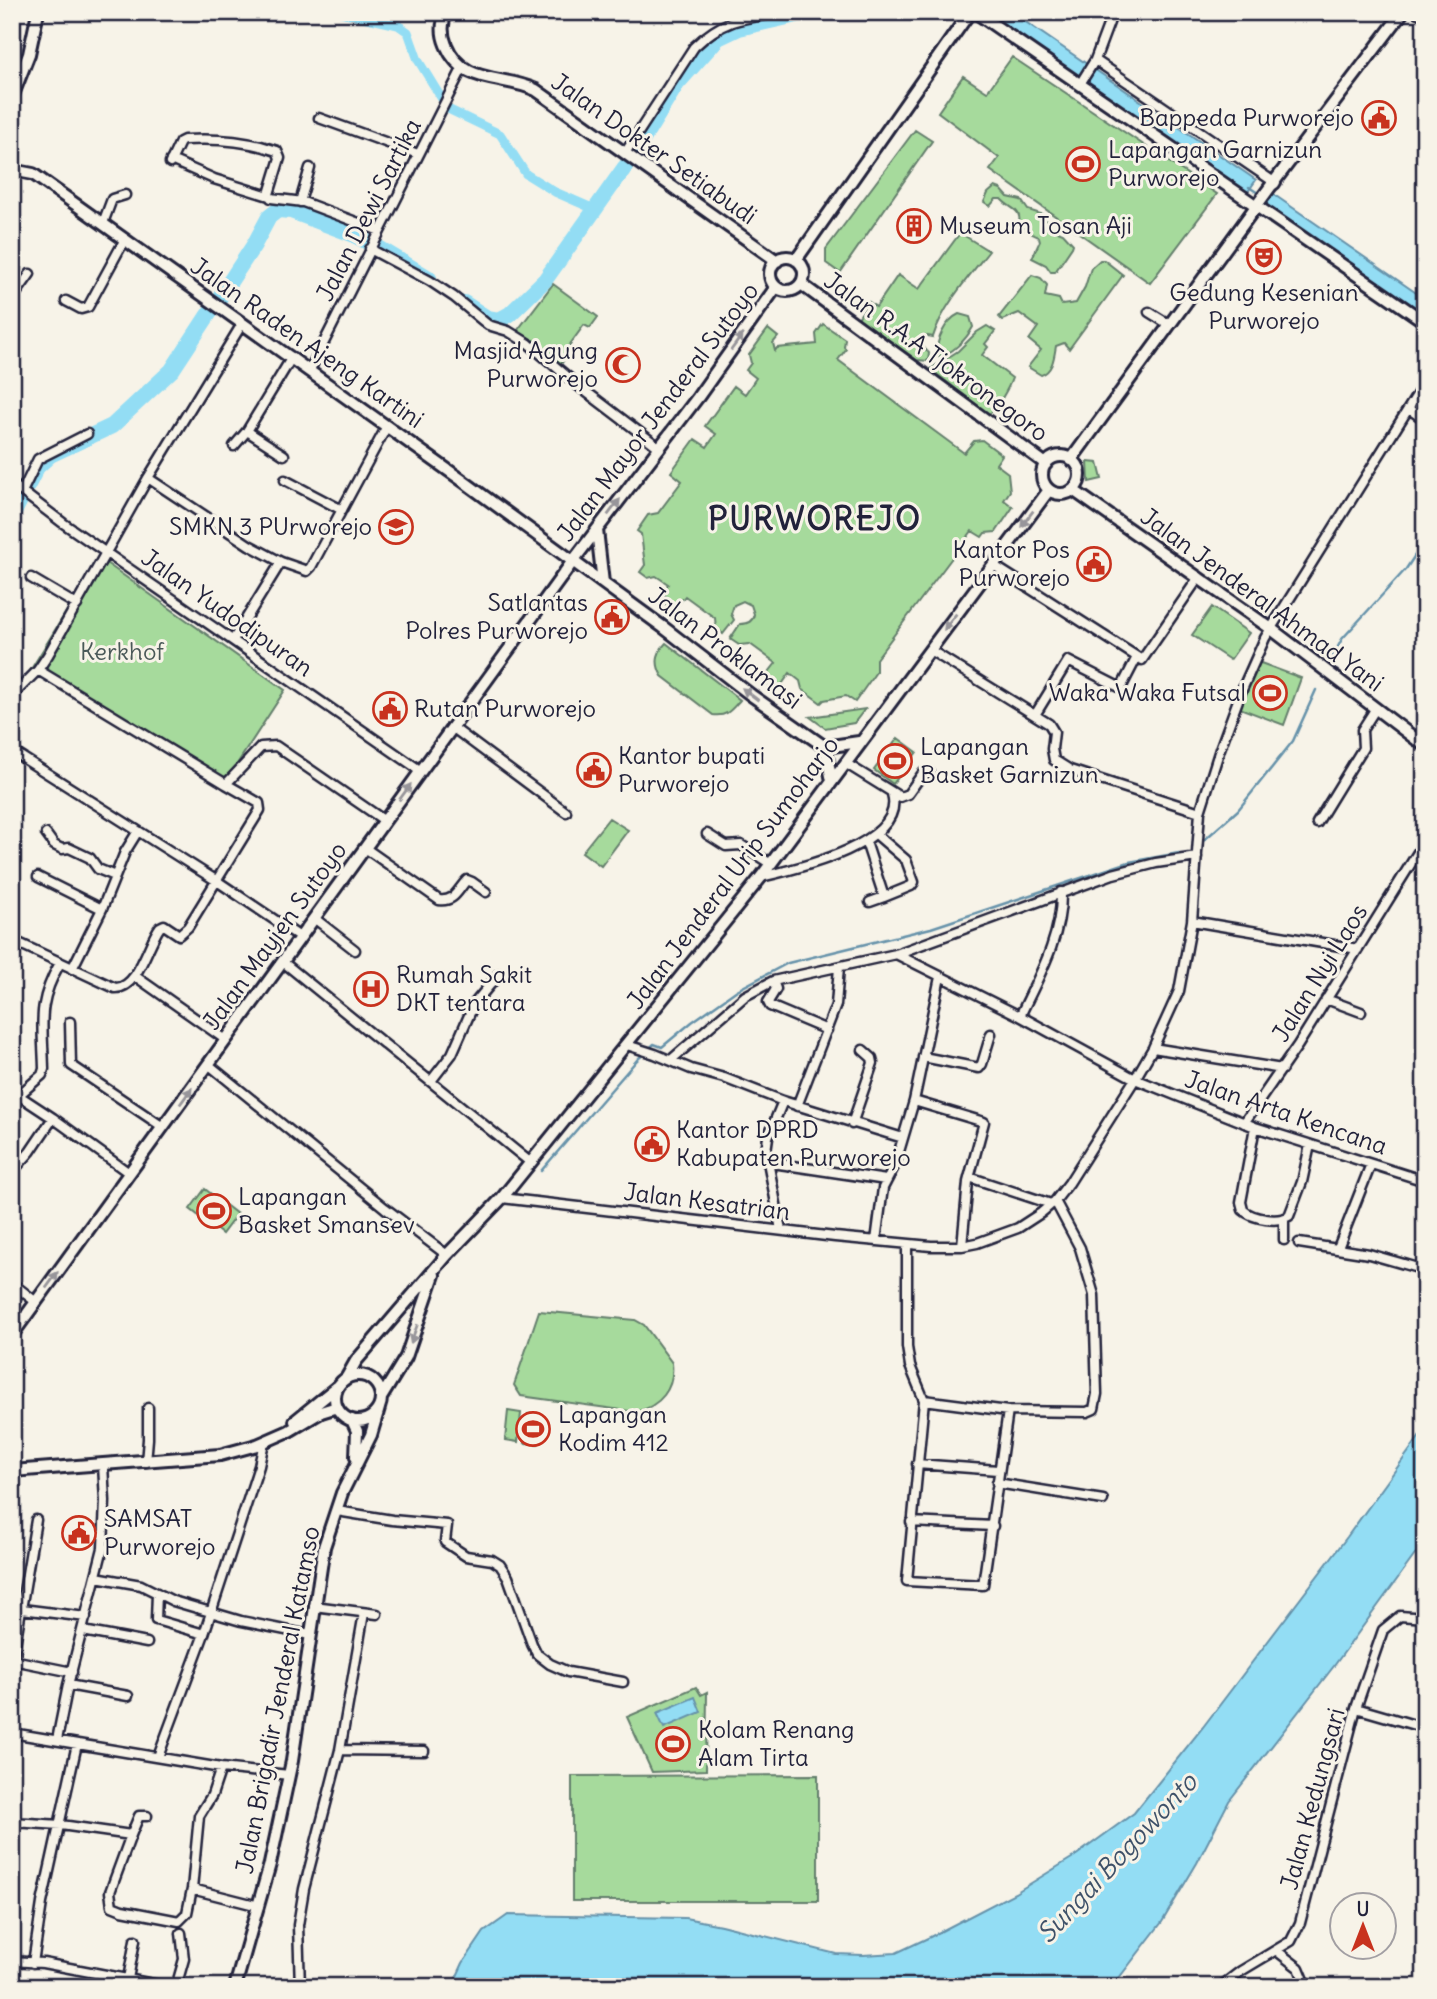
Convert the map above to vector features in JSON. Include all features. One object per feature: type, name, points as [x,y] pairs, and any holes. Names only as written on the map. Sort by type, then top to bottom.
[{"type":"main road","points":[[12,97],[29,54],[37,12]]},
{"type":"main road","points":[[796,260],[973,12],[1082,82],[1425,322]]},
{"type":"main road","points":[[1071,460],[1258,204],[1403,12]]},
{"type":"main road","points":[[444,13],[442,29],[445,42],[462,69]]},
{"type":"main road","name":"Jalan Dokter Setiabudi","points":[[462,69],[536,90],[777,261]]},
{"type":"main road","name":"Jalan Raden Ajeng Kartini","points":[[12,170],[33,174],[227,314],[292,357],[572,561]]},
{"type":"main road","points":[[786,258],[796,260],[803,271],[801,284],[795,289],[787,291],[776,287],[770,274],[777,261],[786,258]]},
{"type":"main road","name":"Jalan R.A.A Tjokronegoro","points":[[801,284],[1046,464]]},
{"type":"main road","name":"Jalan Mayor Jenderal Sutoyo","points":[[572,561],[660,448],[776,287]]},
{"type":"main road","points":[[1061,457],[1071,460],[1079,472],[1078,482],[1073,490],[1063,494],[1049,490],[1041,474],[1046,464],[1061,457]]},
{"type":"main road","name":"Jalan Jenderal Urip Sumoharjo","points":[[347,1377],[374,1339],[447,1255],[502,1198],[632,1046],[1049,490]]},
{"type":"main road","name":"Jalan Jenderal Ahmad Yani","points":[[1073,490],[1270,628],[1425,746]]},
{"type":"main road","points":[[597,530],[603,583]]},
{"type":"main road","name":"Jalan Proklamasi","points":[[572,561],[825,747]]},
{"type":"main road","name":"Jalan Mayjen Sutoyo","points":[[12,1335],[572,561]]},
{"type":"main road","points":[[832,781],[825,747],[859,742]]},
{"type":"main road","name":"Jalan Brigadir Jenderal Katamso","points":[[235,1987],[259,1906],[289,1775],[324,1547],[342,1493],[371,1435],[380,1403],[406,1357],[436,1269]]},
{"type":"main road","points":[[277,1436],[347,1377],[363,1375],[370,1378],[380,1390],[380,1403],[368,1419],[352,1420],[345,1417],[337,1407],[335,1393],[338,1386]]},
{"type":"main road","points":[[12,1471],[220,1455],[277,1436],[314,1415],[337,1407]]},
{"type":"main road","points":[[352,1420],[357,1431],[355,1463]]},
{"type":"street","points":[[625,153],[694,47],[704,37],[733,20],[786,12]]},
{"type":"street","points":[[1082,82],[1094,62],[1113,12]]},
{"type":"street","points":[[1416,12],[1425,16]]},
{"type":"street","points":[[1094,62],[1274,183]]},
{"type":"street","name":"Jalan Dewi Sartika","points":[[310,370],[462,69]]},
{"type":"street","points":[[319,118],[418,155]]},
{"type":"street","points":[[269,197],[280,158],[276,151],[268,148],[236,141],[184,140],[180,142],[170,162],[269,197],[322,208],[379,233]]},
{"type":"street","points":[[300,202],[310,168]]},
{"type":"street","points":[[103,223],[112,199],[125,195]]},
{"type":"street","points":[[66,301],[80,309],[88,307],[125,239]]},
{"type":"street","points":[[371,249],[430,281],[488,325],[508,331],[529,344],[576,384],[660,448]]},
{"type":"street","points":[[12,299],[30,274]]},
{"type":"street","points":[[1149,312],[1170,326]]},
{"type":"street","points":[[12,696],[38,670],[148,478],[242,324]]},
{"type":"street","points":[[234,446],[247,431],[292,357]]},
{"type":"street","name":"Jalan Kesatrian","points":[[502,1198],[907,1245],[962,1246],[999,1237],[1018,1228],[1053,1203],[1069,1183],[1135,1079],[1153,1048],[1179,991],[1192,921],[1200,812],[1237,704],[1270,628],[1425,382]]},
{"type":"street","points":[[1409,409],[1425,420]]},
{"type":"street","points":[[148,478],[224,530],[281,562],[304,571],[310,569],[387,426]]},
{"type":"street","points":[[247,431],[284,455]]},
{"type":"street","points":[[23,493],[38,459],[87,434]]},
{"type":"street","points":[[285,480],[342,510]]},
{"type":"street","name":"Jalan Yudodipuran","points":[[12,484],[35,503],[421,771]]},
{"type":"street","points":[[233,640],[281,562]]},
{"type":"street","points":[[993,565],[1142,660],[1199,577]]},
{"type":"street","points":[[31,578],[77,605]]},
{"type":"street","points":[[930,650],[1053,729],[1054,760],[1070,770],[1200,812]]},
{"type":"street","points":[[1035,715],[1068,661],[1121,688],[1137,657]]},
{"type":"street","points":[[12,940],[117,989],[126,986],[135,976],[160,927],[164,925],[181,935],[260,810],[259,803],[38,670]]},
{"type":"street","points":[[1317,823],[1363,748],[1362,730],[1376,708]]},
{"type":"street","points":[[452,727],[566,812]]},
{"type":"street","points":[[226,784],[261,747],[276,746],[385,821]]},
{"type":"street","points":[[12,751],[300,937]]},
{"type":"street","points":[[845,763],[900,797],[908,794],[923,773],[930,773]]},
{"type":"street","points":[[761,877],[866,842],[877,835],[894,808],[892,794]]},
{"type":"street","points":[[72,969],[102,909],[125,852],[138,831]]},
{"type":"street","points":[[46,834],[54,845],[62,849],[69,848],[90,858],[98,869],[115,876]]},
{"type":"street","points":[[707,834],[727,847],[741,845],[771,864]]},
{"type":"street","points":[[870,902],[911,886],[914,882],[906,860],[877,835]]},
{"type":"street","name":"Jalan Nyi Laos","points":[[1244,1123],[1282,1069],[1425,841]]},
{"type":"street","points":[[866,842],[884,897]]},
{"type":"street","points":[[365,848],[439,900],[447,901],[456,896],[467,880],[485,892]]},
{"type":"street","points":[[671,1060],[745,996],[773,981],[896,954],[1061,892],[1134,868],[1197,857]]},
{"type":"street","points":[[38,877],[102,909]]},
{"type":"street","points":[[1020,1016],[1053,942],[1061,913],[1061,892]]},
{"type":"street","points":[[314,918],[355,950]]},
{"type":"street","points":[[1192,921],[1358,949]]},
{"type":"street","name":"Jalan Arta Kencana","points":[[896,954],[1020,1016],[1135,1079],[1255,1127],[1425,1181]]},
{"type":"street","points":[[283,962],[531,1163]]},
{"type":"street","points":[[60,963],[45,991],[42,1007],[44,1069],[37,1079],[15,1093],[129,1174]]},
{"type":"street","points":[[797,1106],[836,1005],[839,967]]},
{"type":"street","points":[[431,1081],[453,1054],[474,1004],[499,974]]},
{"type":"street","points":[[135,976],[226,1040]]},
{"type":"street","points":[[876,1241],[881,1201],[914,1101],[940,977]]},
{"type":"street","points":[[773,981],[776,989],[768,1002],[770,1006],[827,1030]]},
{"type":"street","points":[[1326,999],[1361,1012]]},
{"type":"street","points":[[70,1023],[71,1065],[163,1128]]},
{"type":"street","points":[[923,1057],[979,1068],[990,1034]]},
{"type":"street","points":[[632,1046],[797,1106],[903,1138]]},
{"type":"street","points":[[1153,1048],[1282,1069]]},
{"type":"street","points":[[852,1124],[873,1063],[872,1058],[863,1050]]},
{"type":"street","points":[[208,1064],[447,1255]]},
{"type":"street","points":[[781,1230],[766,1162],[768,1137],[783,1101]]},
{"type":"street","points":[[914,1101],[983,1122],[965,1198],[962,1246]]},
{"type":"street","points":[[12,1172],[30,1152],[53,1118]]},
{"type":"street","points":[[1255,1127],[1245,1174],[1242,1206],[1246,1213],[1251,1215],[1284,1219],[1289,1216],[1294,1207],[1310,1145]]},
{"type":"street","points":[[12,1151],[22,1158]]},
{"type":"street","points":[[766,1162],[887,1180]]},
{"type":"street","points":[[1338,1248],[1371,1164]]},
{"type":"street","points":[[924,1401],[1008,1411],[1087,1412],[1096,1406],[1094,1295],[1080,1248],[1053,1203],[969,1177]]},
{"type":"street","points":[[1284,1219],[1284,1240]]},
{"type":"street","points":[[1299,1243],[1368,1254],[1425,1270]]},
{"type":"street","points":[[907,1245],[910,1366],[924,1401],[907,1581],[975,1586],[985,1583],[1008,1411]]},
{"type":"street","points":[[12,1283],[36,1302]]},
{"type":"street","points":[[146,1462],[148,1408]]},
{"type":"street","points":[[158,1757],[212,1613],[259,1466],[264,1441]]},
{"type":"street","points":[[917,1464],[998,1470]]},
{"type":"street","points":[[57,1740],[68,1685],[96,1577],[104,1530],[103,1465]]},
{"type":"street","points":[[997,1483],[1103,1500]]},
{"type":"street","points":[[337,1511],[447,1525],[445,1542],[449,1546],[466,1556],[500,1564],[508,1577],[537,1654],[550,1664],[568,1672],[623,1682]]},
{"type":"street","points":[[36,1520],[13,1661],[72,1672]]},
{"type":"street","points":[[911,1521],[993,1526]]},
{"type":"street","points":[[96,1577],[141,1586],[173,1601],[240,1621],[310,1634]]},
{"type":"street","points":[[157,1593],[156,1620],[204,1634]]},
{"type":"street","points":[[314,1606],[377,1614]]},
{"type":"street","points":[[22,1609],[86,1617]]},
{"type":"street","points":[[300,1987],[298,1925],[304,1889],[340,1750],[364,1613]]},
{"type":"street","name":"Jalan Kedungsari","points":[[1220,1987],[1291,1941],[1300,1923],[1356,1708],[1386,1625],[1400,1616],[1425,1618]]},
{"type":"street","points":[[83,1631],[147,1643]]},
{"type":"street","points":[[68,1685],[128,1696]]},
{"type":"street","points":[[1356,1708],[1425,1728]]},
{"type":"street","points":[[12,1733],[221,1768],[289,1775]]},
{"type":"street","points":[[33,1963],[42,1903],[77,1744]]},
{"type":"street","points":[[340,1750],[424,1751]]},
{"type":"street","points":[[147,1816],[139,1816],[131,1835],[110,1892],[112,1906],[179,1921],[187,1913],[192,1889],[199,1816],[212,1795],[221,1768]]},
{"type":"street","points":[[12,1822],[61,1825],[131,1835]]},
{"type":"street","points":[[192,1889],[259,1906]]},
{"type":"street","points":[[176,1987],[185,1955],[181,1933]]},
{"type":"street","points":[[128,1979],[135,1940]]},
{"type":"street","points":[[1277,1951],[1299,1968],[1307,1987]]},
{"type":"street","points":[[12,1961],[169,1987]]},
{"type":"green space","name":"Lapangan Garnizun Purworejo","points":[[1012,57],[1217,194],[1150,283],[990,170],[999,158],[938,112],[963,76],[987,92]]},
{"type":"green space","points":[[915,130],[932,141],[840,273],[826,263],[826,249]]},
{"type":"green space","points":[[995,187],[1008,197],[1021,200],[1028,210],[1044,215],[1048,227],[1063,233],[1073,244],[1055,272],[1032,258],[1040,241],[1039,237],[1019,226],[1019,216],[1015,210],[1001,199],[996,199],[990,206],[984,202]]},
{"type":"green space","points":[[960,233],[989,251],[950,303],[933,337],[920,337],[923,347],[929,353],[928,361],[917,360],[858,318],[869,302],[876,307],[898,275],[919,289]]},
{"type":"green space","points":[[1104,260],[1123,275],[1069,349],[1064,343],[1056,346],[1050,367],[1041,375],[1028,367],[1041,350],[1029,340],[1038,327],[1019,313],[1002,320],[999,317],[1032,275],[1041,278],[1047,285],[1045,296],[1059,299],[1062,305],[1076,303],[1091,268]]},
{"type":"green space","points":[[553,284],[598,317],[590,328],[584,325],[566,350],[569,353],[558,368],[514,335]]},
{"type":"green space","points":[[959,314],[970,317],[973,327],[953,350],[938,356],[942,332]]},
{"type":"green space","points":[[823,324],[845,339],[846,349],[838,360],[964,453],[974,441],[982,440],[1002,455],[996,464],[1008,473],[1010,491],[1004,500],[1013,507],[996,532],[985,533],[982,537],[972,531],[876,659],[876,672],[855,702],[846,696],[821,703],[802,689],[800,681],[790,673],[780,687],[768,686],[762,681],[776,663],[750,644],[739,645],[730,639],[740,624],[753,619],[751,605],[743,601],[734,605],[731,614],[734,620],[723,634],[716,628],[715,618],[685,596],[672,612],[666,608],[666,596],[662,593],[668,584],[656,576],[648,578],[640,572],[645,565],[641,534],[637,531],[648,515],[658,513],[682,481],[671,472],[695,439],[707,447],[716,434],[705,426],[734,386],[745,394],[756,378],[746,370],[751,363],[749,355],[768,329],[778,337],[773,343],[775,351],[777,348],[817,344],[816,334]]},
{"type":"green space","points":[[987,326],[995,331],[985,344],[988,347],[982,355],[1012,378],[999,403],[989,414],[930,369],[958,351]]},
{"type":"green space","points":[[1088,462],[1098,463],[1102,479],[1089,482]]},
{"type":"green space","name":"Kerkhof","points":[[99,558],[285,690],[224,784],[30,671]]},
{"type":"green space","points":[[1212,607],[1249,633],[1230,660],[1192,635]]},
{"type":"green space","points":[[666,643],[740,700],[725,714],[713,715],[662,676],[658,659]]},
{"type":"green space","name":"Waka Waka Futsal","points":[[1258,662],[1301,678],[1284,725],[1237,707]]},
{"type":"green space","points":[[865,709],[854,723],[825,728],[810,717]]},
{"type":"green space","name":"Lapangan Basket Garnizun","points":[[898,738],[917,752],[893,784],[874,770]]},
{"type":"green space","points":[[609,818],[628,830],[601,866],[582,852]]},
{"type":"green space","name":"Lapangan Basket Smansev","points":[[205,1189],[237,1214],[222,1234],[190,1209]]},
{"type":"green space","name":"Lapangan Kodim 412","points":[[539,1311],[635,1320],[644,1325],[672,1363],[671,1381],[664,1395],[659,1401],[636,1412],[521,1396],[514,1385]]},
{"type":"green space","name":"Lapangan Kodim 412","points":[[508,1411],[521,1413],[518,1442],[505,1440]]},
{"type":"green space","name":"Lapangan Kodim 412","points":[[528,1414],[542,1415],[538,1444],[525,1443]]},
{"type":"green space","name":"Kolam Renang Alam Tirta","points":[[696,1687],[701,1695],[707,1692],[706,1770],[652,1772],[627,1717]]},
{"type":"green space","points":[[818,1775],[818,1901],[572,1901],[572,1776]]},
{"type":"water","points":[[985,12],[1011,12],[1256,180],[1247,193]]},
{"type":"water","points":[[1273,194],[1425,299],[1425,318],[1265,205]]},
{"type":"water","name":"Sungai Bogowonto","points":[[1425,1429],[1425,1541],[1334,1666],[1229,1801],[1162,1922],[1112,1987],[452,1987],[463,1963],[484,1932],[508,1915],[685,1918],[836,1954],[863,1955],[896,1953],[1015,1893],[1075,1856],[1134,1813],[1347,1537]]},
{"type":"water","points":[[695,1697],[701,1712],[664,1728],[657,1713]]},
{"type":"waterway","points":[[341,12],[398,25],[408,32],[418,60],[448,109],[500,134],[526,174],[555,192],[594,209]]},
{"type":"waterway","points":[[637,149],[676,85],[718,38],[739,28],[810,12]]},
{"type":"waterway","points":[[464,303],[487,318],[499,320],[510,314],[545,280],[625,167]]},
{"type":"waterway","points":[[1249,187],[1261,195]]},
{"type":"waterway","points":[[12,516],[37,467],[50,455],[112,426],[172,370],[254,245],[269,217],[278,210],[291,211],[352,234],[429,278]]},
{"type":"waterway","points":[[1331,660],[1342,639],[1406,569],[1425,540]]},
{"type":"waterway","points":[[1202,842],[1238,810],[1293,741],[1316,690]]},
{"type":"waterway","points":[[541,1171],[654,1044],[662,1047],[737,990],[788,963],[931,928],[1129,862],[1179,853]]},
{"type":"waterway","points":[[12,868],[12,906]]},
{"type":"place","name":"Bappeda Purworejo","points":[[1379,118]]},
{"type":"place","name":"Lapangan Garnizun Purworejo","points":[[1083,164]]},
{"type":"place","name":"Museum Tosan Aji","points":[[914,226]]},
{"type":"place","name":"Gedung Kesenian Purworejo","points":[[1264,257]]},
{"type":"place","name":"Masjid Agung Purworejo","points":[[623,365]]},
{"type":"place","name":"SMKN 3 PUrworejo","points":[[396,527]]},
{"type":"place","name":"Kantor Pos Purworejo","points":[[1094,564]]},
{"type":"place","name":"Satlantas Polres Purworejo","points":[[612,617]]},
{"type":"place","name":"Waka Waka Futsal","points":[[1270,693]]},
{"type":"place","name":"Rutan Purworejo","points":[[390,709]]},
{"type":"place","name":"Lapangan Basket Garnizun","points":[[895,761]]},
{"type":"place","name":"Kantor bupati Purworejo","points":[[594,770]]},
{"type":"place","name":"Rumah Sakit DKT tentara","points":[[371,989]]},
{"type":"place","name":"Kantor DPRD Kabupaten Purworejo","points":[[652,1144]]},
{"type":"place","name":"Lapangan Basket Smansev","points":[[214,1211]]},
{"type":"place","name":"Lapangan Kodim 412","points":[[533,1429]]},
{"type":"place","name":"SAMSAT Purworejo","points":[[79,1533]]},
{"type":"place","name":"Kolam Renang Alam Tirta","points":[[673,1744]]},
{"type":"district","name":"PURWOREJO","points":[[815,519]]}]
